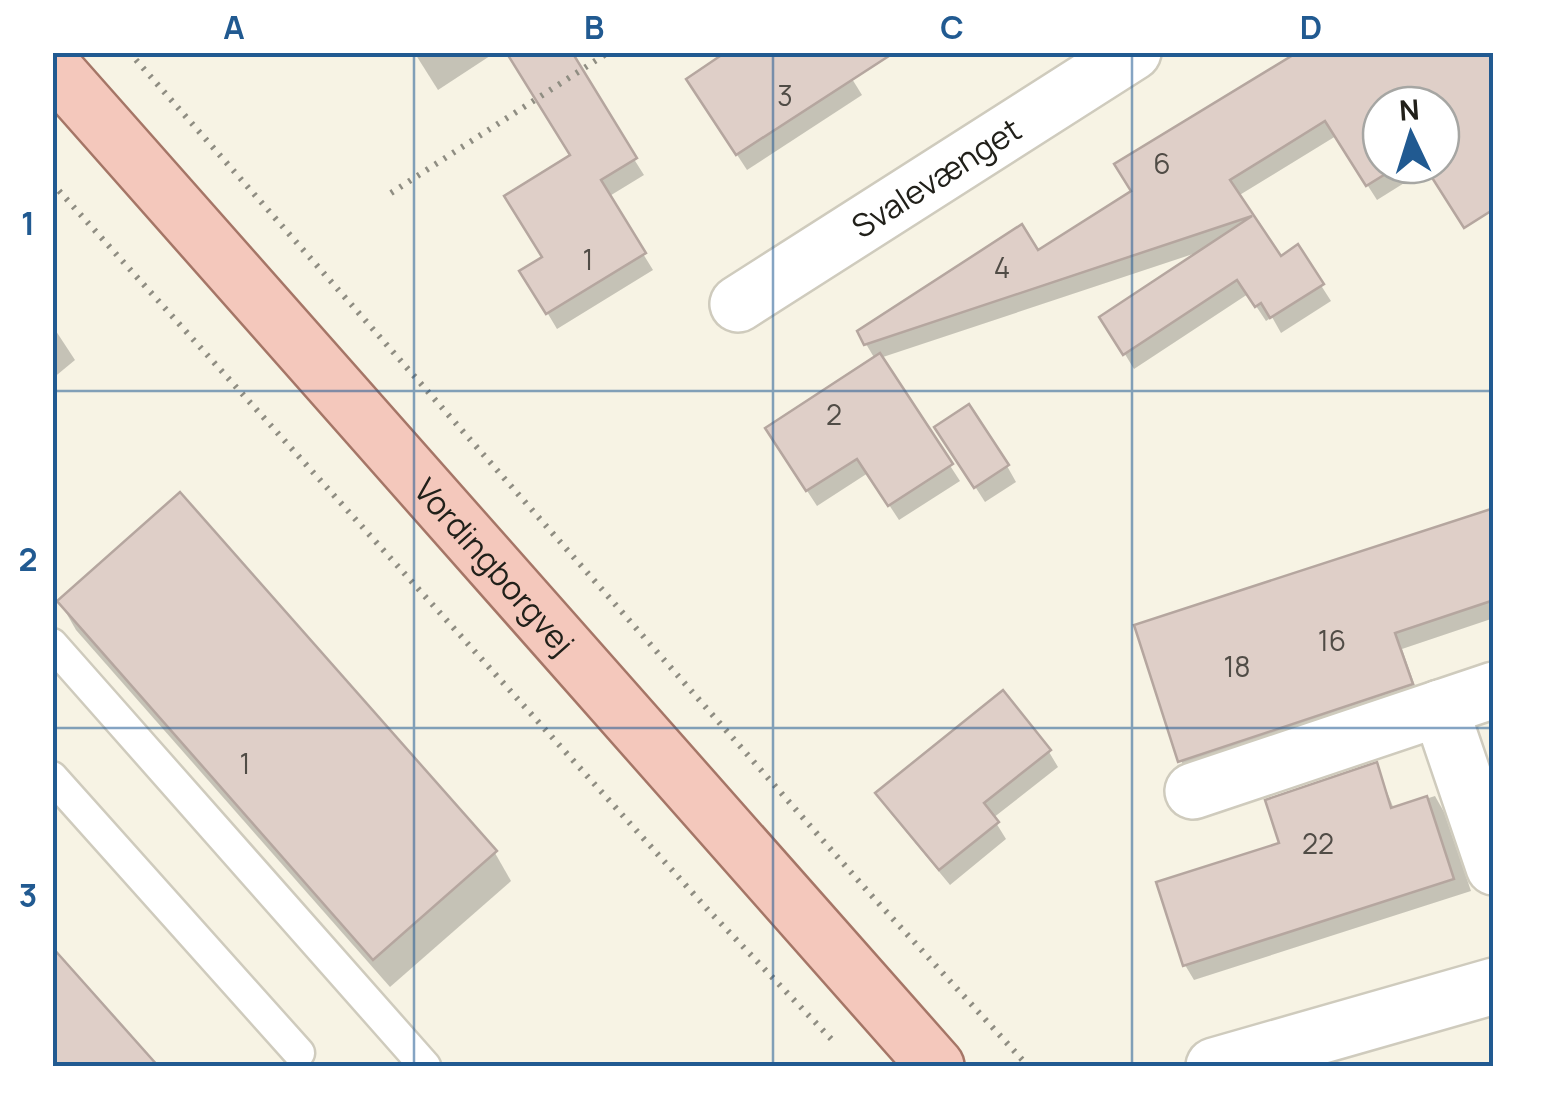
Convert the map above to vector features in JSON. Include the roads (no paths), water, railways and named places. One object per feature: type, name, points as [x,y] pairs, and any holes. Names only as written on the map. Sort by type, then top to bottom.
[{"type":"main road","name":"Vordingborgvej","points":[[52,66],[936,1066]]},
{"type":"street","name":"Svalevænget","points":[[738,304],[1133,52]]},
{"type":"street","points":[[1193,791],[1494,690]]},
{"type":"street","points":[[1440,708],[1494,866]]},
{"type":"street","points":[[1214,1066],[1494,986]]},
{"type":"lane","points":[[52,644],[425,1066]]},
{"type":"lane","points":[[52,777],[299,1053]]}]
